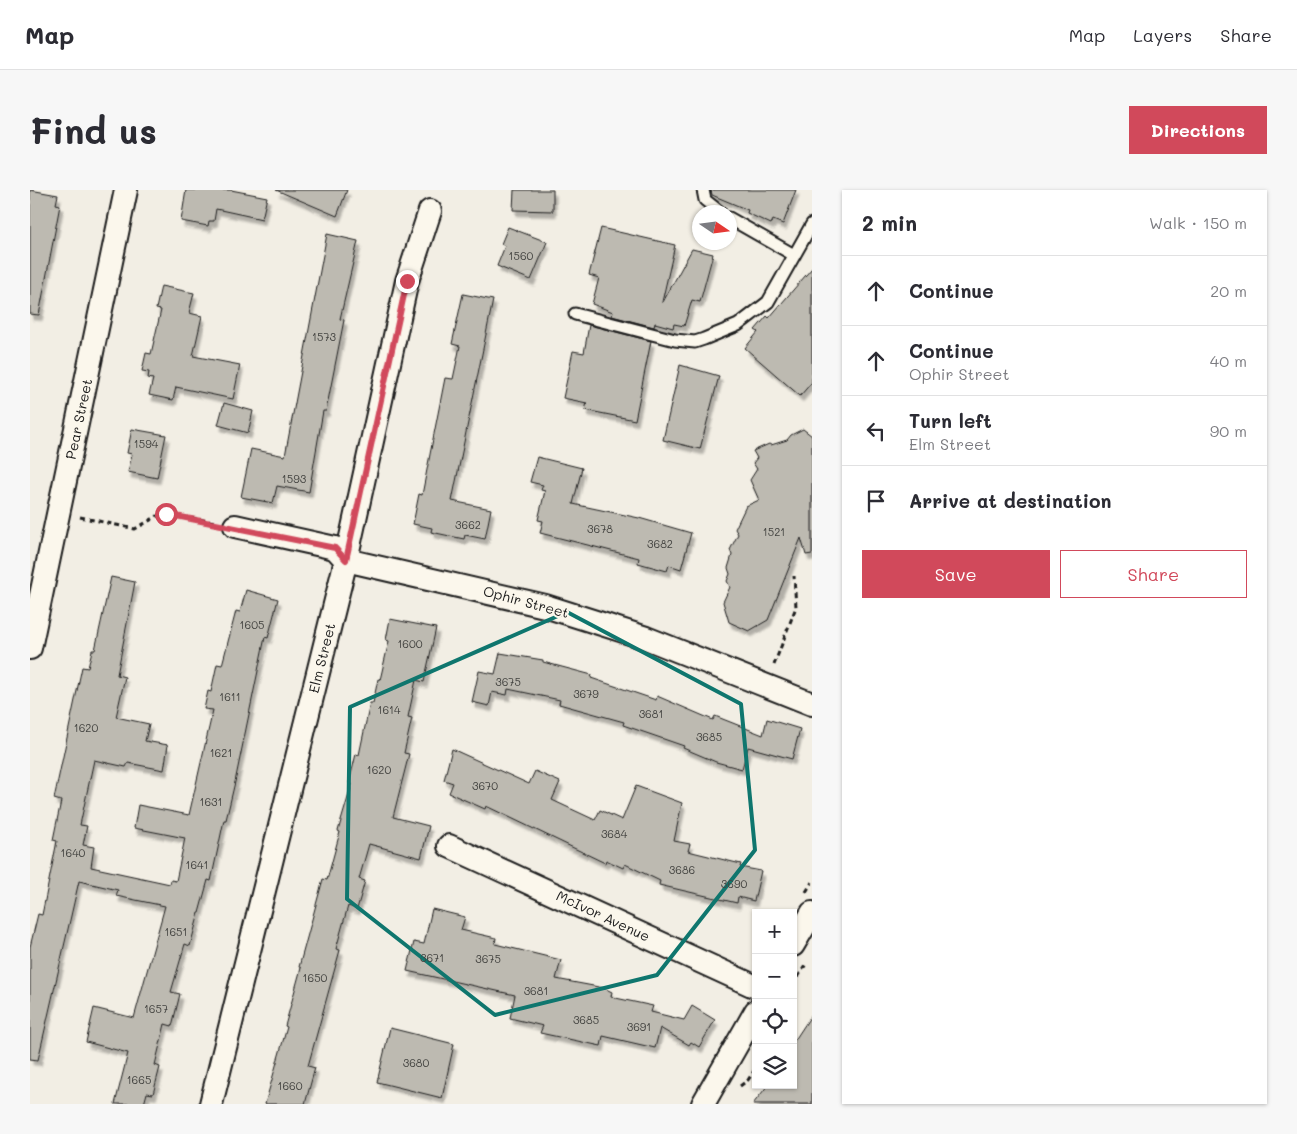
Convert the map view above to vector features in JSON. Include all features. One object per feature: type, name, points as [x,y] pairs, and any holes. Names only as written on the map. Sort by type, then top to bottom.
[{"type":"street","name":"Pear Street","points":[[30,648],[126,190]]},
{"type":"street","name":"Elm Street","points":[[211,1104],[346,560],[407,281],[430,211]]},
{"type":"street","name":"Ophir Street","points":[[235,526],[335,548],[346,560],[545,606],[646,638],[812,704]]},
{"type":"street","name":"McIvor Avenue","points":[[449,846],[752,985]]},
{"type":"street","points":[[800,953],[812,913]]},
{"type":"street","points":[[703,1104],[752,1018]]},
{"type":"lane","points":[[703,190],[705,200],[711,205]]},
{"type":"lane","points":[[737,222],[794,256]]},
{"type":"lane","points":[[575,314],[675,340],[695,342],[738,325],[758,311],[772,296],[812,224]]},
{"type":"path","points":[[76,517],[135,528],[161,514],[235,526]]},
{"type":"path","points":[[773,668],[796,607],[794,576]]},
{"type":"path","points":[[797,967],[800,953]]},
{"type":"highlighted area","points":[[567,612],[741,704],[755,850],[657,975],[495,1015],[347,899],[350,707]]},
{"type":"building","points":[[30,190],[58,195],[56,204],[60,205],[39,315],[30,314]]},
{"type":"building","points":[[186,190],[231,190],[267,197],[262,219],[216,209],[214,221],[209,221],[208,226],[181,221]]},
{"type":"building","points":[[276,190],[347,190],[337,216]]},
{"type":"building","points":[[514,190],[553,190],[553,211],[513,210]]},
{"type":"building","points":[[711,190],[796,190],[783,224],[773,220],[771,224],[747,213],[748,210],[712,195]]},
{"type":"building","points":[[508,227],[547,242],[531,280],[497,266],[505,246],[501,244]]},
{"type":"building","points":[[601,228],[675,245],[662,302],[692,249],[713,254],[700,302],[692,300],[684,326],[674,324],[673,328],[655,323],[654,327],[612,316],[613,312],[592,304],[599,278],[589,275]]},
{"type":"building","points":[[327,234],[358,241],[340,319],[344,320],[326,411],[323,411],[309,492],[277,486],[273,503],[241,497],[251,449],[285,456]]},
{"type":"building","points":[[812,268],[812,382],[800,396],[745,348],[758,332],[755,330],[767,316],[769,318]]},
{"type":"building","points":[[161,286],[194,293],[189,313],[202,316],[193,356],[240,365],[233,399],[176,387],[173,400],[149,395],[153,379],[148,378],[149,372],[142,371],[146,353],[151,354],[161,310],[156,309]]},
{"type":"building","points":[[463,294],[493,300],[452,501],[491,509],[485,539],[465,535],[464,539],[431,532],[432,528],[413,524],[419,494],[422,495],[445,378],[453,379],[460,346],[452,344]]},
{"type":"building","points":[[589,325],[651,341],[635,420],[585,410],[587,403],[563,398],[573,351],[584,353]]},
{"type":"building","points":[[680,365],[719,376],[700,449],[663,440]]},
{"type":"building","points":[[224,403],[253,411],[248,433],[218,425]]},
{"type":"building","points":[[132,429],[166,435],[157,478],[128,472],[132,454],[127,453]]},
{"type":"building","points":[[803,429],[812,436],[812,554],[806,555],[801,538],[768,620],[749,631],[729,622],[723,602],[730,587],[727,581],[730,574],[728,568],[732,555],[730,550],[738,534],[735,529],[746,506],[759,500],[750,480],[757,469],[753,463],[757,458],[753,451],[769,444],[787,440],[791,435]]},
{"type":"building","points":[[537,457],[582,468],[573,504],[639,518],[691,533],[681,569],[669,565],[667,571],[638,563],[639,558],[540,533],[543,521],[538,520],[545,491],[541,490],[543,485],[530,482]]},
{"type":"building","points":[[111,577],[135,582],[117,675],[125,677],[116,717],[149,724],[145,741],[168,745],[164,770],[128,763],[126,767],[94,760],[80,825],[87,826],[83,845],[94,847],[91,867],[170,884],[171,880],[176,881],[185,838],[134,828],[138,805],[189,815],[213,710],[204,709],[208,691],[211,692],[217,664],[222,665],[236,611],[240,612],[246,590],[278,599],[268,638],[265,637],[235,782],[226,820],[224,820],[211,881],[208,880],[190,946],[185,944],[171,992],[180,994],[172,1026],[165,1024],[155,1065],[160,1067],[153,1094],[147,1093],[144,1104],[115,1104],[128,1053],[86,1042],[94,1008],[134,1018],[165,906],[116,896],[118,890],[79,881],[38,1060],[30,1059],[30,947],[38,914],[42,915],[57,841],[53,840],[61,801],[54,799],[82,667],[88,668],[92,650],[95,650]]},
{"type":"building","points":[[390,619],[436,628],[424,682],[416,680],[408,717],[412,718],[404,753],[409,754],[393,817],[429,826],[421,858],[369,844],[359,879],[365,881],[357,909],[348,906],[336,949],[340,950],[308,1066],[315,1068],[305,1104],[265,1104],[287,1027],[285,1026],[301,968],[299,967],[323,879],[327,880],[340,832],[338,831],[352,784],[349,783],[356,754],[359,755],[370,703],[373,703],[378,679],[380,680],[389,641],[386,640]]},
{"type":"building","points":[[500,653],[543,660],[543,662],[592,675],[591,678],[656,700],[657,696],[713,720],[715,716],[763,735],[767,719],[800,729],[792,759],[748,747],[742,769],[716,762],[683,748],[684,746],[623,725],[624,722],[559,704],[560,700],[508,689],[507,695],[492,692],[489,706],[472,702],[479,671],[495,674]]},
{"type":"building","points":[[452,749],[529,784],[535,771],[560,782],[552,800],[595,820],[600,810],[622,820],[636,786],[682,803],[674,841],[690,844],[688,851],[741,864],[740,867],[761,871],[754,901],[738,897],[737,903],[659,885],[660,881],[625,864],[623,868],[606,860],[605,863],[486,806],[485,809],[449,793],[453,783],[444,780]]},
{"type":"building","points":[[432,909],[465,917],[461,930],[496,938],[495,944],[561,960],[556,979],[604,988],[612,992],[611,997],[653,1006],[651,1012],[684,1020],[692,1006],[715,1020],[699,1047],[691,1042],[689,1045],[660,1028],[655,1048],[603,1036],[601,1046],[540,1033],[543,1026],[510,1018],[515,995],[407,971],[414,942],[424,944]]},
{"type":"building","points":[[812,1014],[812,1104],[753,1104],[765,1089],[797,1089],[797,1037]]},
{"type":"building","points":[[390,1028],[454,1044],[442,1098],[377,1082]]},
{"type":"route","points":[[166,514],[235,526],[335,548],[346,560],[407,281]]}]
